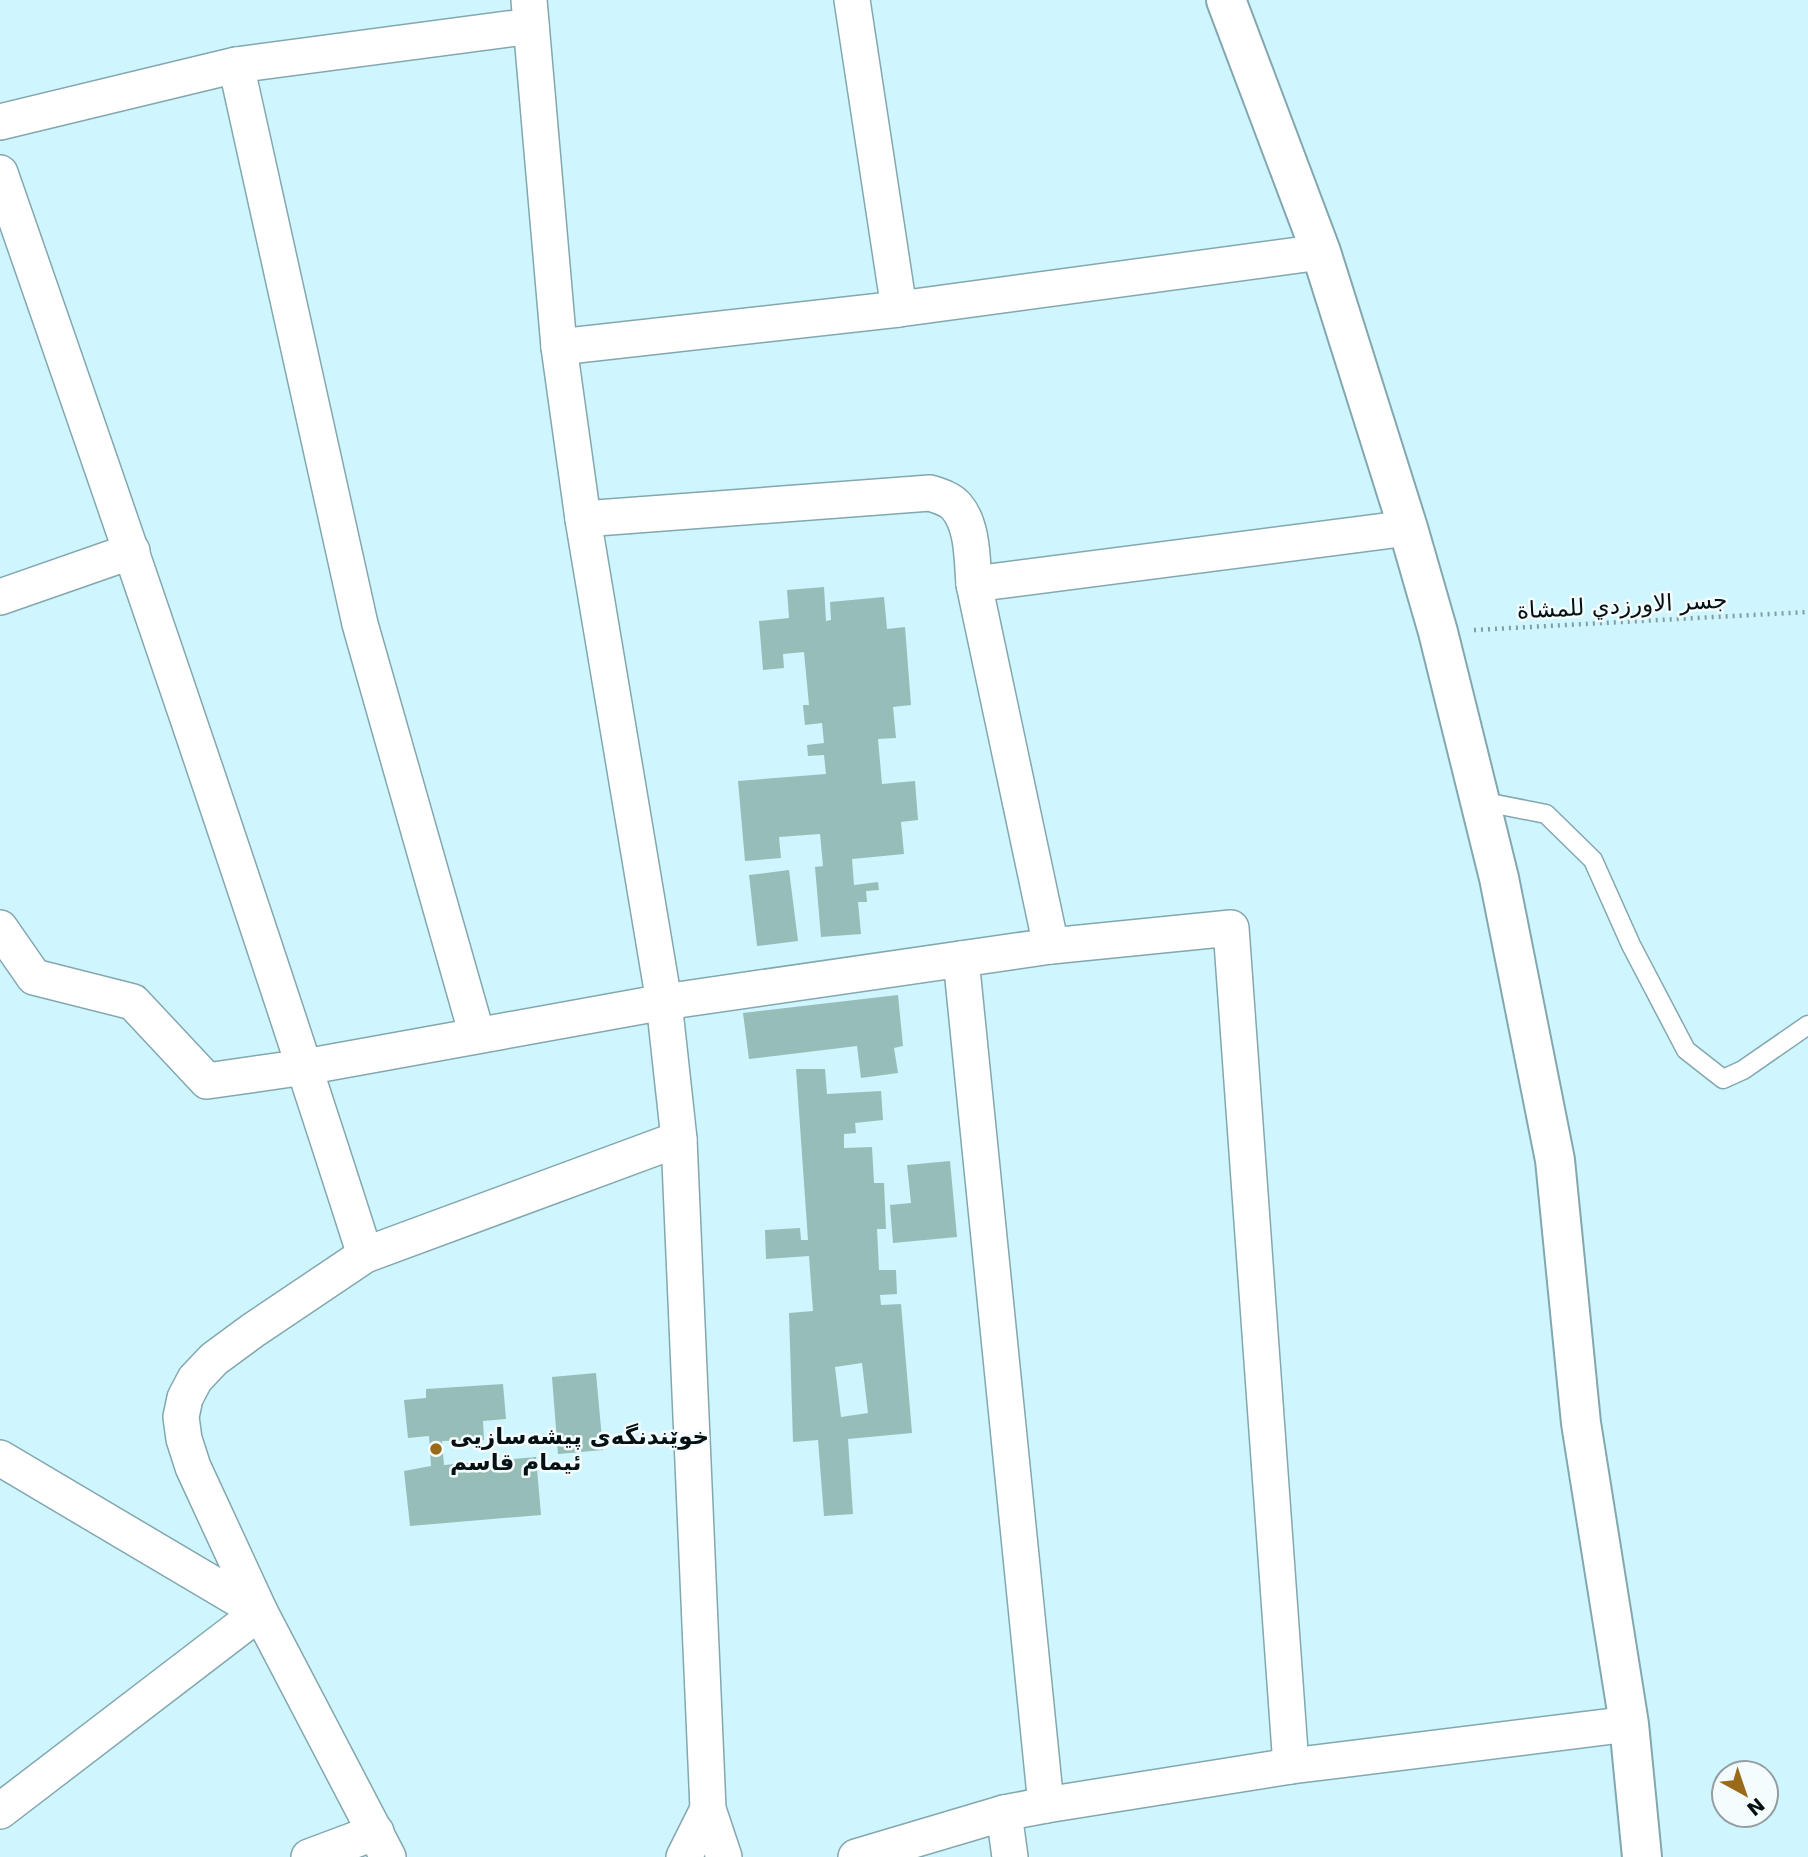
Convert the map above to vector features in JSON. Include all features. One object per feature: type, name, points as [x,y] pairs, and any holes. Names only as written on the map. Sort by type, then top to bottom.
[{"type":"street","points":[[852,0],[899,309]]},
{"type":"street","points":[[1226,0],[1321,252],[1408,528],[1438,632],[1499,878],[1555,1160],[1581,1423],[1629,1724],[1642,1857]]},
{"type":"street","points":[[0,122],[236,65],[530,13],[559,347],[583,519],[664,1002],[679,1139],[708,1809],[724,1857]]},
{"type":"street","points":[[236,65],[360,624],[477,1035]]},
{"type":"street","points":[[0,173],[132,551],[305,1067],[365,1255]]},
{"type":"street","points":[[559,347],[899,309],[1321,252]]},
{"type":"street","points":[[583,519],[930,494],[943,497],[955,505],[965,520],[969,538],[975,584],[1051,946]]},
{"type":"street","points":[[975,584],[1408,528]]},
{"type":"street","points":[[0,597],[132,551]]},
{"type":"street","points":[[0,928],[34,976],[133,1002],[207,1081],[305,1067],[664,1002],[1051,946],[1231,928],[1291,1766]]},
{"type":"street","points":[[961,959],[1046,1805]]},
{"type":"street","points":[[309,1857],[382,1845],[260,1612],[193,1467],[184,1439],[181,1417],[185,1398],[195,1379],[214,1359],[365,1255],[679,1139]]},
{"type":"street","points":[[0,1458],[260,1612]]},
{"type":"street","points":[[0,1811],[260,1612]]},
{"type":"street","points":[[856,1857],[1004,1813],[1046,1805],[1291,1766],[1629,1724]]},
{"type":"street","points":[[684,1857],[708,1809]]},
{"type":"street","points":[[1004,1813],[1010,1857]]},
{"type":"lane","points":[[1480,801],[1546,814],[1593,860],[1631,945],[1686,1050],[1707,1069],[1723,1079],[1744,1070],[1808,1025]]},
{"type":"path","name":"جسر الاورزدي للمشاة","points":[[1438,632],[1808,612]]},
{"type":"building","points":[[824,587],[826,621],[831,620],[830,602],[884,597],[887,629],[905,627],[911,705],[893,707],[896,738],[878,739],[882,784],[915,781],[918,820],[901,822],[904,854],[852,859],[854,885],[878,882],[879,890],[866,891],[867,902],[858,902],[861,934],[821,937],[815,867],[823,866],[820,834],[779,837],[781,858],[745,861],[738,781],[826,774],[824,755],[808,756],[807,745],[824,743],[822,723],[805,725],[803,705],[809,705],[804,652],[783,654],[784,668],[763,670],[759,621],[789,618],[787,590]]},
{"type":"building","points":[[789,870],[798,941],[757,946],[749,875]]},
{"type":"building","points":[[898,995],[903,1046],[894,1048],[898,1073],[861,1078],[857,1046],[749,1059],[743,1013]]},
{"type":"building","points":[[796,1069],[825,1069],[827,1094],[881,1091],[883,1120],[855,1123],[856,1133],[844,1134],[844,1148],[872,1147],[874,1183],[884,1183],[886,1229],[877,1229],[879,1270],[896,1270],[897,1294],[880,1295],[881,1305],[901,1304],[912,1433],[848,1439],[853,1514],[824,1516],[818,1440],[793,1442],[789,1313],[813,1311],[809,1256],[766,1259],[765,1230],[800,1228],[801,1240],[808,1240]],"holes":[[[862,1363],[868,1413],[841,1417],[835,1367]]]},
{"type":"building","points":[[950,1161],[957,1237],[893,1243],[890,1205],[911,1203],[907,1165]]},
{"type":"building","points":[[596,1373],[603,1450],[558,1454],[552,1377]]},
{"type":"building","name":"خوێندنگەی پیشەسازیی ئیمام قاسم","points":[[503,1384],[506,1419],[483,1421],[484,1440],[442,1441],[444,1465],[536,1457],[541,1515],[410,1526],[404,1471],[431,1466],[429,1436],[408,1438],[404,1400],[426,1398],[426,1389]]},
{"type":"place","name":"خوێندنگەی پیشەسازیی ئیمام قاسم","points":[[436,1449]]}]
